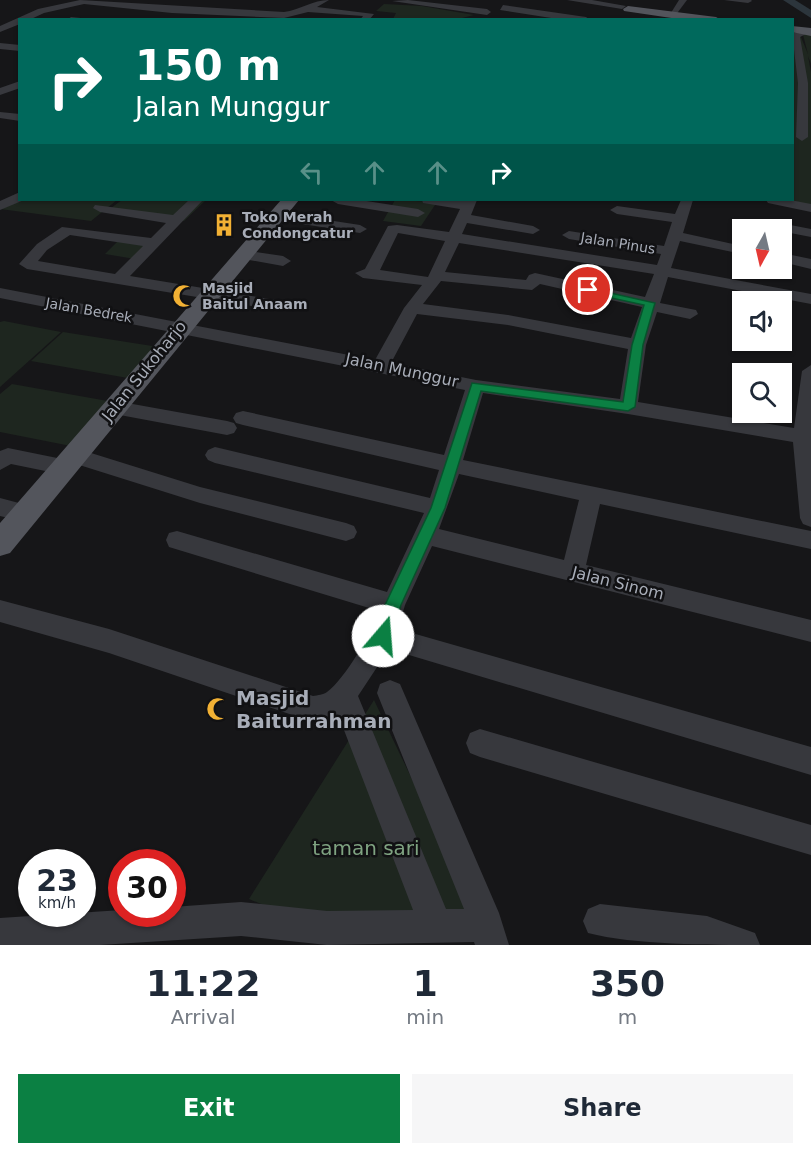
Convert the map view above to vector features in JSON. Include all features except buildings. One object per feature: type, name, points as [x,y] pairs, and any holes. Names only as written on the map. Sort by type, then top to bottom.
[{"type":"main road","points":[[624,6],[701,18]]},
{"type":"main road","name":"Jalan Sukoharjo","points":[[0,544],[116,408],[178,327],[210,294],[283,208]]},
{"type":"street","points":[[25,18],[48,8],[89,1],[139,8],[261,17],[290,15],[325,0]]},
{"type":"street","points":[[422,0],[571,18]]},
{"type":"street","points":[[472,18],[530,0]]},
{"type":"street","points":[[571,0],[624,6]]},
{"type":"street","points":[[672,14],[683,0]]},
{"type":"street","points":[[396,1],[487,12]]},
{"type":"street","points":[[731,1],[748,1]]},
{"type":"street","points":[[731,1],[736,6],[732,12]]},
{"type":"street","points":[[75,18],[102,4]]},
{"type":"street","points":[[293,4],[370,14],[366,18]]},
{"type":"street","points":[[129,14],[139,8]]},
{"type":"street","points":[[208,18],[214,12]]},
{"type":"street","points":[[290,15],[300,18]]},
{"type":"street","points":[[799,29],[795,35],[807,83],[807,107],[802,137]]},
{"type":"street","points":[[0,46],[18,48]]},
{"type":"street","points":[[0,92],[18,85]]},
{"type":"street","points":[[0,115],[18,118]]},
{"type":"street","points":[[0,192],[18,196]]},
{"type":"street","points":[[0,206],[18,197]]},
{"type":"street","points":[[118,280],[195,201]]},
{"type":"street","points":[[344,201],[418,213]]},
{"type":"street","points":[[433,201],[466,208],[533,230]]},
{"type":"street","points":[[628,407],[637,345],[663,272],[670,243],[687,201]]},
{"type":"street","points":[[780,201],[811,208]]},
{"type":"street","points":[[100,208],[177,220]]},
{"type":"street","points":[[283,208],[360,229]]},
{"type":"street","points":[[381,365],[412,308],[434,279],[466,208]]},
{"type":"street","points":[[616,210],[680,219]]},
{"type":"street","points":[[690,314],[535,278],[532,285],[366,274],[393,229],[567,254],[811,299]]},
{"type":"street","points":[[792,229],[811,233]]},
{"type":"street","points":[[154,243],[67,230],[42,247],[27,264],[276,305]]},
{"type":"street","name":"Jalan Pinus","points":[[569,235],[732,249]]},
{"type":"street","points":[[243,255],[283,261]]},
{"type":"street","points":[[792,260],[811,264]]},
{"type":"street","name":"Jalan Bedrek","points":[[0,293],[178,327]]},
{"type":"street","points":[[412,308],[508,320],[637,345]]},
{"type":"street","name":"Jalan Munggur","points":[[178,327],[381,365],[476,386],[628,407],[807,438]]},
{"type":"street","points":[[811,371],[804,469],[811,518]]},
{"type":"street","points":[[0,612],[109,641],[313,709],[331,707],[344,694],[383,636],[393,605],[438,508],[476,386]]},
{"type":"street","points":[[116,408],[235,423],[452,465],[811,540]]},
{"type":"street","points":[[215,455],[438,508]]},
{"type":"street","points":[[0,462],[8,456],[70,462],[346,532]]},
{"type":"street","points":[[573,571],[591,495]]},
{"type":"street","points":[[0,507],[26,513]]},
{"type":"street","name":"Jalan Sinom","points":[[425,535],[811,631]]},
{"type":"street","points":[[177,540],[393,605]]},
{"type":"street","points":[[383,636],[811,761]]},
{"type":"street","points":[[390,693],[489,935]]},
{"type":"street","points":[[344,694],[435,924]]},
{"type":"street","points":[[480,743],[811,840]]},
{"type":"street","points":[[0,935],[241,919],[325,937],[435,924],[489,935]]},
{"type":"street","points":[[600,921],[707,933],[743,945]]},
{"type":"green space","points":[[384,4],[422,6],[474,15],[462,18],[394,18],[396,13],[376,11]]},
{"type":"green space","points":[[794,30],[798,30],[808,54],[802,31],[811,32],[811,64],[808,56],[811,72],[811,205],[787,201],[794,201]]},
{"type":"green space","points":[[18,201],[116,201],[91,221],[0,209]]},
{"type":"green space","points":[[121,201],[205,201],[184,221],[111,208]]},
{"type":"green space","points":[[394,201],[437,202],[421,226],[383,221]]},
{"type":"green space","points":[[118,241],[147,246],[135,259],[105,254]]},
{"type":"green space","points":[[0,322],[61,332],[0,387]]},
{"type":"green space","points":[[63,332],[165,348],[145,381],[31,361]]},
{"type":"green space","points":[[12,384],[119,403],[76,447],[0,432],[0,394]]},
{"type":"green space","name":"taman sari","points":[[374,700],[480,921],[300,920],[249,899]]},
{"type":"waterway","points":[[788,0],[811,15]]},
{"type":"place","name":"Toko Merah Condongcatur","points":[[224,225]]},
{"type":"place","name":"Masjid Baitul Anaam","points":[[184,296]]},
{"type":"place","name":"Masjid Baiturrahman","points":[[218,709]]},
{"type":"route","points":[[383,636],[393,605],[438,508],[476,386],[628,407],[637,345],[650,303],[588,290]]}]
